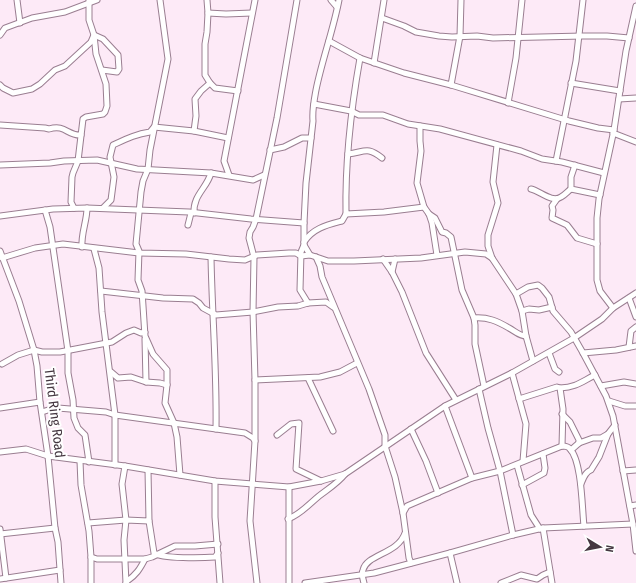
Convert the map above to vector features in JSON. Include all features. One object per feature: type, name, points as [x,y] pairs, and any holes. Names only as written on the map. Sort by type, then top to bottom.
[{"type":"street","points":[[17,0],[20,23]]},
{"type":"street","points":[[0,35],[5,28],[32,18],[65,12],[90,1],[97,0]]},
{"type":"street","points":[[146,382],[142,291],[138,280],[139,253],[136,244],[143,181],[148,169],[154,127],[168,59],[160,0]]},
{"type":"street","points":[[207,0],[208,13],[205,44],[205,75],[215,88],[238,91]]},
{"type":"street","points":[[229,175],[224,161],[255,0]]},
{"type":"street","points":[[256,583],[250,521],[255,380],[253,312],[254,257],[249,238],[256,219],[261,189],[277,118],[297,0]]},
{"type":"street","points":[[331,0],[337,7]]},
{"type":"street","points":[[339,0],[321,66],[312,111],[311,138],[306,184],[304,243],[320,266],[322,277],[369,389],[385,435],[385,446],[395,477],[403,513],[411,563]]},
{"type":"street","points":[[374,63],[384,0]]},
{"type":"street","points":[[451,85],[460,36],[461,0]]},
{"type":"street","points":[[508,103],[519,37],[522,0]]},
{"type":"street","points":[[556,161],[580,36],[583,0]]},
{"type":"street","points":[[74,208],[71,202],[72,177],[78,160],[84,118],[103,114],[107,104],[106,84],[96,54],[94,35],[90,20],[90,1]]},
{"type":"street","points":[[613,308],[600,291],[597,280],[598,218],[600,195],[614,131],[629,38],[635,18],[636,6]]},
{"type":"street","points":[[208,13],[252,13]]},
{"type":"street","points":[[382,18],[416,32],[439,36],[477,36],[493,38],[608,36],[629,38]]},
{"type":"street","points":[[94,35],[103,39],[118,55],[119,69],[117,72],[102,70]]},
{"type":"street","points":[[0,85],[12,94],[32,89],[40,84],[55,70],[65,66],[90,42],[94,35]]},
{"type":"street","points":[[329,41],[360,58],[404,73],[451,85],[563,119],[614,131],[636,142]]},
{"type":"street","points":[[308,303],[300,290],[301,252],[304,243],[309,235],[325,225],[342,221],[346,214],[346,176],[352,112],[360,58]]},
{"type":"street","points":[[194,131],[196,116],[195,98],[210,83]]},
{"type":"street","points":[[571,83],[620,91]]},
{"type":"street","points":[[619,99],[636,98]]},
{"type":"street","points":[[314,104],[352,112],[358,115],[383,115],[408,124],[461,134],[527,153],[542,159],[575,165],[604,173]]},
{"type":"street","points":[[0,125],[48,129],[55,127],[63,128],[71,133],[81,135]]},
{"type":"street","points":[[420,126],[421,151],[417,183],[424,207],[429,214],[434,232],[437,255]]},
{"type":"street","points":[[154,127],[194,131],[228,138]]},
{"type":"street","points":[[103,208],[111,200],[114,177],[110,157],[114,145],[133,136],[150,132],[154,127]]},
{"type":"street","points":[[270,150],[284,147],[302,138],[311,138]]},
{"type":"street","points":[[497,145],[493,182],[498,203],[488,236],[488,246],[492,258],[516,294],[522,311],[526,336],[533,361]]},
{"type":"street","points":[[348,154],[367,150],[373,151],[382,158]]},
{"type":"street","points":[[0,165],[50,164],[64,161],[97,160],[137,169],[211,173],[253,180],[264,175]]},
{"type":"street","points":[[571,189],[571,177],[575,165]]},
{"type":"street","points":[[188,226],[199,193],[208,182],[211,173]]},
{"type":"street","points":[[253,180],[261,189]]},
{"type":"street","points":[[531,189],[537,190],[553,199],[557,199]]},
{"type":"street","points":[[571,189],[600,195]]},
{"type":"street","points":[[571,189],[557,199],[552,206],[552,218],[567,225],[577,238],[597,244]]},
{"type":"street","points":[[346,214],[384,212],[424,207]]},
{"type":"street","points":[[82,247],[82,237],[87,208]]},
{"type":"street","points":[[0,216],[45,210],[103,208],[192,213],[304,223]]},
{"type":"street","points":[[45,210],[50,227],[68,351],[68,373],[73,400],[74,418],[78,428],[85,435],[89,462]]},
{"type":"street","points":[[429,214],[435,218],[442,232],[446,232],[451,237],[462,290],[474,318],[475,344],[488,428],[500,471],[512,535]]},
{"type":"street","points":[[2,258],[35,248],[63,244],[94,249],[139,253],[186,254],[245,260],[257,255],[296,253],[301,256],[313,256],[328,261],[421,258],[465,252],[478,252],[486,254],[492,258]]},
{"type":"street","points":[[94,249],[99,268],[102,312],[115,415],[115,465]]},
{"type":"street","name":"Third Ring Road","points":[[0,251],[19,301],[34,350],[37,366],[40,402],[48,456],[54,528],[58,542],[61,583]]},
{"type":"street","points":[[211,257],[212,313],[216,362],[216,429]]},
{"type":"street","points":[[383,259],[392,272],[402,292],[426,353],[456,400]]},
{"type":"street","points":[[392,272],[395,259]]},
{"type":"street","points":[[516,294],[528,287],[538,285],[542,288],[549,297],[554,311],[567,327],[583,353],[609,401],[630,506],[636,551]]},
{"type":"street","points":[[101,291],[193,300],[199,303],[203,308],[216,315],[253,312],[266,309],[298,306],[308,303],[326,302],[334,308]]},
{"type":"street","points":[[288,519],[304,510],[316,498],[340,480],[345,474],[445,406],[549,353],[602,319],[613,308],[636,293]]},
{"type":"street","points":[[326,302],[329,295]]},
{"type":"street","points":[[629,298],[636,317]]},
{"type":"street","points":[[522,311],[539,310],[552,307]]},
{"type":"street","points":[[474,318],[490,318],[510,328],[519,335],[526,336]]},
{"type":"street","points":[[629,347],[631,331],[636,327]]},
{"type":"street","points":[[2,364],[18,355],[34,350],[42,352],[68,351],[112,342],[134,330],[145,334]]},
{"type":"street","points":[[145,334],[153,354],[167,370],[165,403],[174,423],[177,437],[180,475]]},
{"type":"street","points":[[583,353],[636,346]]},
{"type":"street","points":[[549,353],[555,369],[559,372]]},
{"type":"street","points":[[255,380],[308,378],[340,372],[357,363]]},
{"type":"street","points":[[110,372],[118,378],[131,377],[146,382],[167,385]]},
{"type":"street","points":[[512,373],[526,424],[523,461]]},
{"type":"street","points":[[519,399],[556,387],[570,388],[581,384],[595,375]]},
{"type":"street","points":[[308,378],[333,431]]},
{"type":"street","points":[[601,386],[624,382],[636,384]]},
{"type":"street","points":[[560,388],[562,446]]},
{"type":"street","points":[[609,401],[625,406],[636,406]]},
{"type":"street","points":[[0,408],[40,402]]},
{"type":"street","points":[[445,406],[472,478]]},
{"type":"street","points":[[42,412],[51,409],[73,409],[106,412],[115,415],[245,433],[253,438],[254,441]]},
{"type":"street","points":[[562,414],[570,422],[579,443]]},
{"type":"street","points":[[277,435],[291,424],[300,423],[296,469],[321,481]]},
{"type":"street","points":[[580,487],[584,477],[588,471],[591,470],[599,457],[608,434],[615,425]]},
{"type":"street","points":[[411,429],[426,461],[438,493]]},
{"type":"street","points":[[571,450],[579,443],[593,438],[601,438],[608,434]]},
{"type":"street","points":[[403,513],[407,506],[472,478],[500,471],[562,446],[566,446],[574,455],[579,474],[584,526]]},
{"type":"street","points":[[0,453],[26,449],[48,456],[125,466],[215,482],[289,487],[321,481],[345,474]]},
{"type":"street","points":[[522,485],[544,473],[545,468],[543,454]]},
{"type":"street","points":[[80,461],[81,485],[92,557],[91,583]]},
{"type":"street","points":[[516,464],[531,515],[542,528],[552,583]]},
{"type":"street","points":[[125,466],[122,484],[126,520],[124,540],[126,583]]},
{"type":"street","points":[[148,470],[149,521],[154,553],[168,557],[206,558],[215,557],[218,553]]},
{"type":"street","points":[[623,471],[636,470]]},
{"type":"street","points":[[215,482],[215,517],[220,583]]},
{"type":"street","points":[[289,487],[289,583]]},
{"type":"street","points":[[630,506],[636,505]]},
{"type":"street","points":[[88,523],[126,520],[149,521]]},
{"type":"street","points":[[305,583],[374,573],[542,528],[633,524]]},
{"type":"street","points":[[0,534],[54,528]]},
{"type":"street","points":[[0,529],[6,578]]},
{"type":"street","points":[[364,583],[362,574],[363,568],[367,563],[400,543],[405,533]]},
{"type":"street","points":[[92,557],[97,559],[145,559],[175,546],[218,544]]},
{"type":"street","points":[[450,553],[457,583]]},
{"type":"street","points":[[91,564],[97,559]]},
{"type":"street","points":[[126,583],[126,581],[132,578],[140,569],[145,559]]},
{"type":"street","points":[[0,579],[60,570]]},
{"type":"street","points":[[501,583],[521,575],[537,579],[550,572]]}]
